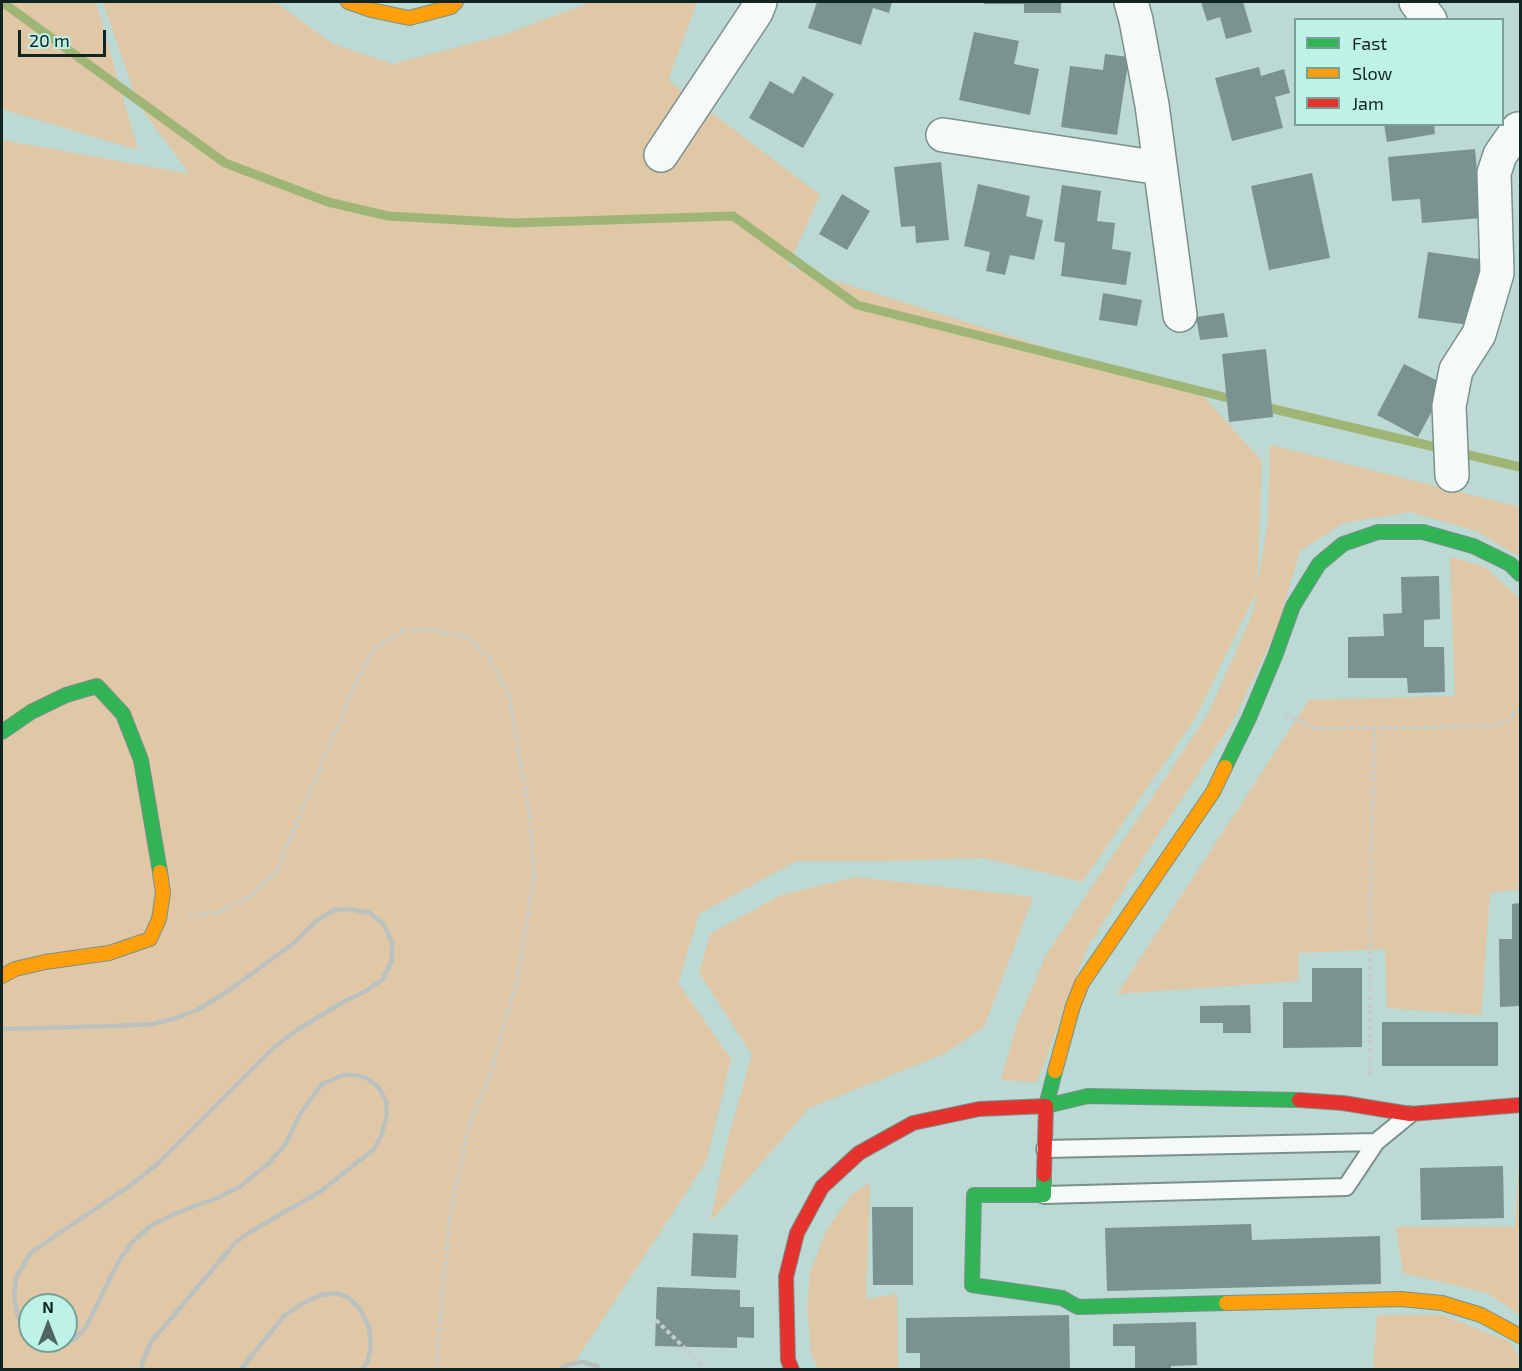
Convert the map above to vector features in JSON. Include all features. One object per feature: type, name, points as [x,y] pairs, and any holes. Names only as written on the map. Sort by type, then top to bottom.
[{"type":"street","points":[[348,2],[371,10],[409,18],[451,7],[456,2]]},
{"type":"street","points":[[661,155],[756,12],[760,2]]},
{"type":"street","points":[[1131,2],[1152,105],[1180,315]]},
{"type":"street","points":[[1416,2],[1428,18]]},
{"type":"street","points":[[1452,476],[1449,406],[1456,369],[1479,334],[1497,273],[1494,173],[1514,123]]},
{"type":"street","points":[[942,135],[1160,168]]},
{"type":"street","points":[[1521,574],[1510,564],[1473,546],[1423,532],[1378,532],[1343,544],[1319,564],[1293,606],[1256,701],[1213,792],[1082,983],[1073,1006],[1046,1106],[1044,1195],[974,1195],[972,1285],[1062,1298],[1078,1307],[1401,1299],[1443,1303],[1481,1315],[1521,1335]]},
{"type":"street","points":[[2,732],[31,712],[66,695],[97,686],[123,714],[141,760],[153,822],[162,893],[159,919],[150,939],[109,953],[45,962],[15,969],[2,976]]},
{"type":"street","points":[[792,1370],[788,1360],[786,1276],[797,1233],[822,1187],[859,1153],[913,1123],[979,1108],[1046,1106],[1088,1096],[1277,1098],[1343,1103],[1410,1114],[1521,1105]]},
{"type":"lane","points":[[1044,1195],[1346,1187],[1376,1142],[1410,1114]]},
{"type":"lane","points":[[1045,1149],[1376,1142]]},
{"type":"path","points":[[159,919],[219,912],[252,895],[276,872],[356,682],[374,649],[402,631],[429,629],[468,638],[489,658],[509,695],[530,817],[534,877],[518,976],[491,1073],[470,1123],[450,1215],[436,1370]]},
{"type":"path","points":[[1256,701],[1317,729],[1491,726],[1507,721],[1521,708]]},
{"type":"path","points":[[1370,1108],[1370,921],[1374,728]]},
{"type":"path","points":[[656,1320],[707,1370]]},
{"type":"shaded area","points":[[2,2],[96,2],[138,150],[2,109]]},
{"type":"shaded area","points":[[103,2],[275,2],[333,44],[393,64],[503,35],[591,2],[697,2],[668,80],[820,195],[788,266],[1204,397],[1262,461],[1257,587],[1268,521],[1270,445],[1520,507],[1520,557],[1476,531],[1410,512],[1343,523],[1300,551],[1277,629],[1234,719],[1087,948],[1037,1082],[1001,1080],[1016,1027],[1046,955],[1208,714],[1254,610],[1256,593],[1194,720],[1082,882],[984,858],[796,861],[699,914],[678,983],[731,1059],[706,1162],[570,1369],[2,1369],[2,140],[190,174],[138,104]]},
{"type":"shaded area","points":[[1450,557],[1485,567],[1520,599],[1520,889],[1490,893],[1481,1015],[1387,1008],[1385,949],[1299,953],[1298,981],[1117,994],[1309,700],[1455,696]]},
{"type":"shaded area","points":[[856,877],[1033,897],[984,1027],[944,1054],[809,1108],[710,1222],[727,1143],[752,1054],[699,973],[710,934],[781,895]]},
{"type":"shaded area","points":[[1519,1160],[1520,1315],[1487,1293],[1403,1273],[1396,1227],[1515,1227]]},
{"type":"shaded area","points":[[870,1183],[866,1299],[897,1294],[898,1369],[818,1369],[811,1353],[807,1309],[810,1272],[827,1229],[852,1194]]},
{"type":"shaded area","points":[[1377,1315],[1442,1315],[1510,1342],[1520,1359],[1520,1369],[1346,1370],[1373,1368]]},
{"type":"building","points":[[817,2],[892,2],[889,13],[873,8],[861,45],[808,28]]},
{"type":"building","points":[[984,2],[1061,2],[1061,13],[1024,13],[1024,4],[984,4]]},
{"type":"building","points":[[1201,2],[1243,2],[1252,32],[1226,39],[1220,17],[1207,21]]},
{"type":"building","points":[[974,32],[1019,41],[1014,64],[1039,69],[1030,115],[959,100]]},
{"type":"building","points":[[1105,54],[1129,57],[1117,135],[1061,127],[1070,66],[1103,70]]},
{"type":"building","points":[[1259,67],[1261,76],[1284,69],[1290,93],[1275,97],[1283,128],[1232,141],[1215,78]]},
{"type":"building","points":[[803,76],[834,94],[803,148],[749,118],[770,81],[793,94]]},
{"type":"building","points":[[1384,126],[1434,126],[1435,134],[1387,142]]},
{"type":"building","points":[[1475,149],[1481,218],[1422,223],[1420,199],[1392,201],[1388,157]]},
{"type":"building","points":[[941,162],[949,240],[916,243],[915,226],[901,227],[894,167]]},
{"type":"building","points":[[1312,173],[1330,258],[1269,270],[1251,186]]},
{"type":"building","points":[[978,184],[1030,196],[1026,216],[1043,220],[1034,260],[1010,255],[1005,275],[986,271],[990,252],[964,246]]},
{"type":"building","points":[[1062,185],[1101,191],[1097,221],[1115,223],[1112,249],[1131,252],[1126,285],[1061,276],[1065,243],[1054,241]]},
{"type":"building","points":[[842,194],[870,211],[847,250],[819,234]]},
{"type":"building","points":[[1428,252],[1486,260],[1477,326],[1418,318]]},
{"type":"building","points":[[1103,293],[1142,300],[1137,326],[1099,320]]},
{"type":"building","points":[[1224,313],[1228,337],[1200,340],[1196,317]]},
{"type":"building","points":[[1266,349],[1273,417],[1229,422],[1222,354]]},
{"type":"building","points":[[1404,364],[1446,385],[1418,437],[1377,415]]},
{"type":"building","points":[[1439,576],[1440,619],[1424,620],[1424,647],[1444,647],[1445,692],[1408,693],[1407,678],[1348,678],[1348,637],[1384,636],[1383,614],[1402,613],[1401,577]]},
{"type":"building","points":[[1520,903],[1520,1006],[1500,1007],[1499,939],[1512,939],[1512,904]]},
{"type":"building","points":[[1312,968],[1362,968],[1362,1047],[1283,1048],[1283,1002],[1312,1002]]},
{"type":"building","points":[[1250,1005],[1251,1033],[1223,1033],[1223,1023],[1200,1023],[1200,1006]]},
{"type":"building","points":[[1382,1022],[1498,1022],[1498,1066],[1382,1066]]},
{"type":"building","points":[[1503,1166],[1504,1218],[1421,1220],[1420,1168]]},
{"type":"building","points":[[872,1207],[913,1207],[913,1285],[873,1285]]},
{"type":"building","points":[[1251,1224],[1252,1240],[1380,1236],[1381,1284],[1107,1291],[1105,1228]]},
{"type":"building","points":[[693,1233],[738,1235],[736,1278],[691,1276]]},
{"type":"building","points":[[657,1287],[740,1290],[740,1307],[754,1307],[754,1338],[737,1337],[737,1348],[655,1346]]},
{"type":"building","points":[[1069,1315],[1070,1370],[920,1370],[920,1353],[906,1353],[906,1318]]},
{"type":"building","points":[[1196,1322],[1197,1365],[1171,1366],[1171,1370],[1135,1370],[1135,1346],[1113,1346],[1113,1324]]},
{"type":"waterway","points":[[2,2],[225,163],[328,202],[388,216],[513,223],[733,216],[857,305],[1236,400]]},
{"type":"waterway","points":[[1261,406],[1520,467]]},
{"type":"railway","points":[[2,1029],[153,1024],[176,1018],[197,1010],[228,991],[294,943],[316,921],[334,910],[350,909],[370,913],[384,925],[392,942],[392,960],[383,979],[294,1032],[273,1048],[156,1165],[128,1187],[30,1253],[16,1278],[14,1296],[18,1317]]},
{"type":"railway","points":[[78,1335],[85,1329],[116,1266],[131,1243],[152,1225],[241,1186],[268,1164],[285,1145],[300,1114],[322,1084],[343,1075],[357,1075],[368,1079],[379,1088],[386,1101],[387,1115],[381,1136],[374,1149],[321,1191],[235,1243],[151,1342],[142,1363],[142,1370]]},
{"type":"railway","points":[[240,1370],[284,1316],[303,1303],[321,1295],[334,1293],[346,1296],[360,1309],[369,1327],[371,1347],[367,1363],[362,1370]]},
{"type":"railway","points":[[560,1370],[567,1365],[582,1362],[597,1366],[600,1370]]},
{"type":"traffic: fast","points":[[1225,767],[1249,718],[1293,606],[1319,564],[1343,544],[1378,532],[1423,532],[1473,546],[1510,564],[1520,574]]},
{"type":"traffic: fast","points":[[2,732],[31,712],[66,695],[97,686],[123,714],[141,760],[160,872]]},
{"type":"traffic: fast","points":[[1055,1071],[1046,1106],[1088,1096],[1299,1100]]},
{"type":"traffic: fast","points":[[1044,1175],[1044,1195],[974,1195],[972,1285],[1062,1298],[1078,1307],[1226,1303]]},
{"type":"traffic: slow","points":[[348,2],[371,10],[409,18],[451,7],[456,2]]},
{"type":"traffic: slow","points":[[1055,1071],[1073,1006],[1082,983],[1213,792],[1225,767]]},
{"type":"traffic: slow","points":[[2,976],[15,969],[45,962],[109,953],[150,939],[159,919],[163,893],[160,872]]},
{"type":"traffic: slow","points":[[1226,1303],[1401,1299],[1442,1303],[1481,1315],[1520,1336]]},
{"type":"traffic: jam","points":[[1299,1100],[1343,1103],[1410,1114],[1520,1105]]},
{"type":"traffic: jam","points":[[792,1370],[788,1360],[786,1277],[797,1233],[822,1187],[859,1153],[913,1123],[979,1109],[1046,1106],[1044,1175]]}]
